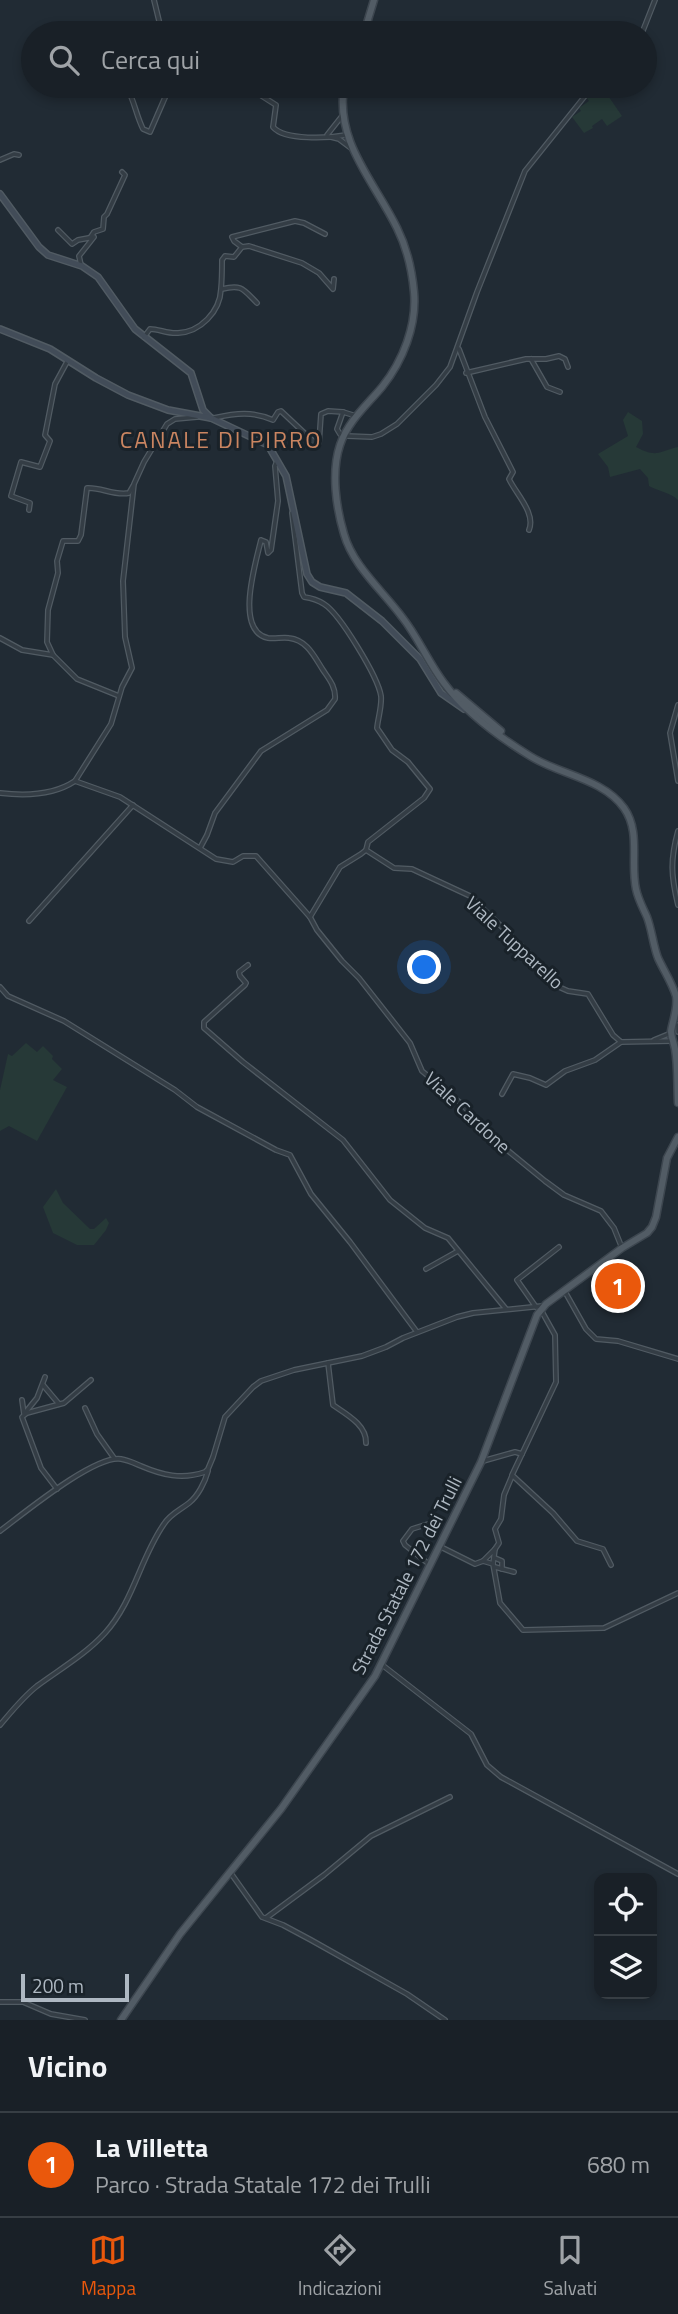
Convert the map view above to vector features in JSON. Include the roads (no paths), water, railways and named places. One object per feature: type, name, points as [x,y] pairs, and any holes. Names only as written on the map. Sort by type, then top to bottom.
[{"type":"main road","points":[[368,21],[374,0]]},
{"type":"main road","points":[[343,98],[342,116],[346,135],[401,236],[410,262],[414,297],[414,313],[403,351],[383,386],[356,416],[343,436],[336,462],[338,508],[344,536],[356,561],[412,629],[448,692],[469,712],[538,761],[606,791],[626,810],[634,834],[636,889],[659,959],[677,999],[675,1040],[678,1103]]},
{"type":"main road","points":[[448,692],[453,689],[538,761]]},
{"type":"main road","name":"Strada Statale 172 dei Trulli","points":[[122,2018],[180,1934],[281,1809],[327,1747],[375,1676],[481,1462],[540,1307],[647,1233],[655,1222],[667,1158],[678,1138]]},
{"type":"street","points":[[154,0],[159,21]]},
{"type":"street","points":[[647,21],[655,0]]},
{"type":"street","points":[[132,98],[143,130],[149,132],[165,98]]},
{"type":"street","points":[[266,98],[276,104],[273,127],[277,131],[310,138],[346,135]]},
{"type":"street","points":[[347,436],[372,437],[381,434],[397,424],[444,376],[458,347],[525,172],[584,98]]},
{"type":"street","points":[[326,136],[342,116]]},
{"type":"street","points":[[326,136],[339,139],[351,148]]},
{"type":"street","points":[[0,160],[14,154],[19,155]]},
{"type":"street","points":[[90,238],[94,232],[103,229],[104,216],[125,175],[122,172]]},
{"type":"street","points":[[0,194],[39,247],[48,255],[81,265],[98,277],[128,321],[144,337],[191,373],[203,410],[211,418]]},
{"type":"street","points":[[242,247],[232,237],[295,221],[326,234]]},
{"type":"street","points":[[58,230],[72,244],[94,237],[79,256],[81,265]]},
{"type":"street","points":[[144,337],[150,329],[171,334],[197,330],[216,307],[222,289],[222,260],[225,256],[234,257],[242,247],[249,246],[302,263],[318,273],[333,289],[334,279]]},
{"type":"street","points":[[222,289],[236,285],[257,303]]},
{"type":"street","points":[[0,329],[50,349],[128,395],[168,410],[211,418],[268,445],[286,476],[307,574],[312,582],[320,587],[346,593],[382,621],[420,659],[438,690],[448,692]]},
{"type":"street","points":[[458,347],[500,450],[513,472],[509,479],[529,514],[529,530]]},
{"type":"street","points":[[467,373],[526,359],[559,356],[565,359],[568,367]]},
{"type":"street","points":[[531,359],[547,387],[560,392]]},
{"type":"street","points":[[29,510],[30,503],[11,496],[20,462],[40,467],[50,440],[45,435],[55,384],[68,360]]},
{"type":"street","points":[[211,418],[232,413],[250,413],[273,420],[281,411],[314,442],[319,443],[321,414],[328,411],[356,416]]},
{"type":"street","points":[[340,434],[337,429],[343,412]]},
{"type":"street","points":[[119,696],[77,679],[52,655],[47,642],[48,610],[58,573],[57,561],[63,541],[78,541],[81,535],[88,488],[129,493],[167,424],[175,419],[197,416]]},
{"type":"street","points":[[75,781],[120,797],[200,848],[215,813],[261,751],[327,710],[335,699],[332,683],[307,646],[296,639],[266,638],[259,634],[249,619],[251,579],[261,540],[265,540],[268,554],[271,550],[278,488],[275,463],[278,461]]},
{"type":"street","points":[[0,793],[17,795],[56,790],[75,781],[111,724],[119,696],[132,668],[125,637],[124,581],[134,484]]},
{"type":"street","points":[[293,509],[291,518],[302,593],[304,597],[326,604],[339,618],[371,671],[380,692],[377,729],[392,750],[408,762],[429,786],[430,792],[375,835],[368,842],[366,850],[340,867],[310,918]]},
{"type":"street","points":[[0,638],[22,650],[52,655]]},
{"type":"street","points":[[678,705],[670,733],[678,781]]},
{"type":"street","points":[[29,921],[133,805]]},
{"type":"street","points":[[678,831],[671,866],[678,905]]},
{"type":"street","name":"Viale Cardone","points":[[200,848],[216,859],[233,862],[243,856],[256,856],[310,918],[410,1043],[422,1071],[463,1105],[490,1136],[545,1181],[564,1195],[601,1210],[614,1228],[622,1248]]},
{"type":"street","name":"Viale Tupparello","points":[[366,850],[394,868],[412,869],[470,896],[559,986],[568,991],[588,994],[613,1035],[621,1042]]},
{"type":"street","points":[[248,965],[239,972],[245,985],[204,1022],[204,1028],[343,1140],[390,1200],[425,1228],[447,1238],[507,1311]]},
{"type":"street","points":[[0,987],[8,996],[64,1021],[175,1090],[197,1107],[290,1155],[311,1194],[417,1332]]},
{"type":"street","points":[[675,1040],[678,1025]]},
{"type":"street","points":[[649,1042],[675,1040]]},
{"type":"street","points":[[502,1094],[513,1074],[546,1085],[565,1071],[595,1060],[621,1042],[675,1040]]},
{"type":"street","points":[[439,1546],[475,1564],[483,1561],[499,1543],[495,1529],[501,1519],[504,1495],[556,1382],[555,1335],[540,1307],[517,1280],[559,1247]]},
{"type":"street","points":[[426,1269],[458,1251]]},
{"type":"street","points":[[564,1290],[586,1329],[596,1339],[618,1341],[678,1359]]},
{"type":"street","points":[[0,1725],[26,1696],[106,1632],[130,1596],[161,1527],[169,1517],[191,1502],[200,1489],[222,1422],[253,1387],[275,1375],[362,1356],[417,1332],[473,1313],[540,1307]]},
{"type":"street","points":[[328,1363],[333,1405],[348,1414],[366,1436],[366,1443]]},
{"type":"street","points":[[24,1414],[37,1398],[45,1377]]},
{"type":"street","points":[[24,1414],[60,1404],[91,1380]]},
{"type":"street","points":[[43,1385],[60,1404]]},
{"type":"street","points":[[22,1400],[23,1421],[33,1451],[41,1468],[57,1489]]},
{"type":"street","points":[[85,1408],[97,1434],[114,1458]]},
{"type":"street","points":[[481,1462],[515,1452],[522,1454]]},
{"type":"street","points":[[0,1531],[97,1463],[114,1458],[124,1459],[173,1477],[201,1474],[208,1469]]},
{"type":"street","points":[[512,1475],[553,1513],[577,1541],[603,1549],[611,1565]]},
{"type":"street","points":[[428,1524],[412,1529],[403,1541],[430,1565]]},
{"type":"street","points":[[495,1549],[494,1565],[500,1603],[523,1630],[604,1628],[678,1593]]},
{"type":"street","points":[[495,1558],[502,1561],[502,1569]]},
{"type":"street","points":[[483,1561],[514,1572]]},
{"type":"street","points":[[381,1664],[471,1734],[487,1765],[497,1775],[678,1874]]},
{"type":"street","points":[[265,1919],[371,1836],[450,1797]]},
{"type":"street","points":[[230,1872],[262,1917],[283,1925],[407,1994],[445,2020]]},
{"type":"street","points":[[0,2003],[23,2002],[51,2014],[85,2020]]},
{"type":"street","points":[[115,2020],[122,2018]]},
{"type":"place","name":"La Villetta","points":[[618,1286]]},
{"type":"district","name":"CANALE DI PIRRO","points":[[221,439]]}]
